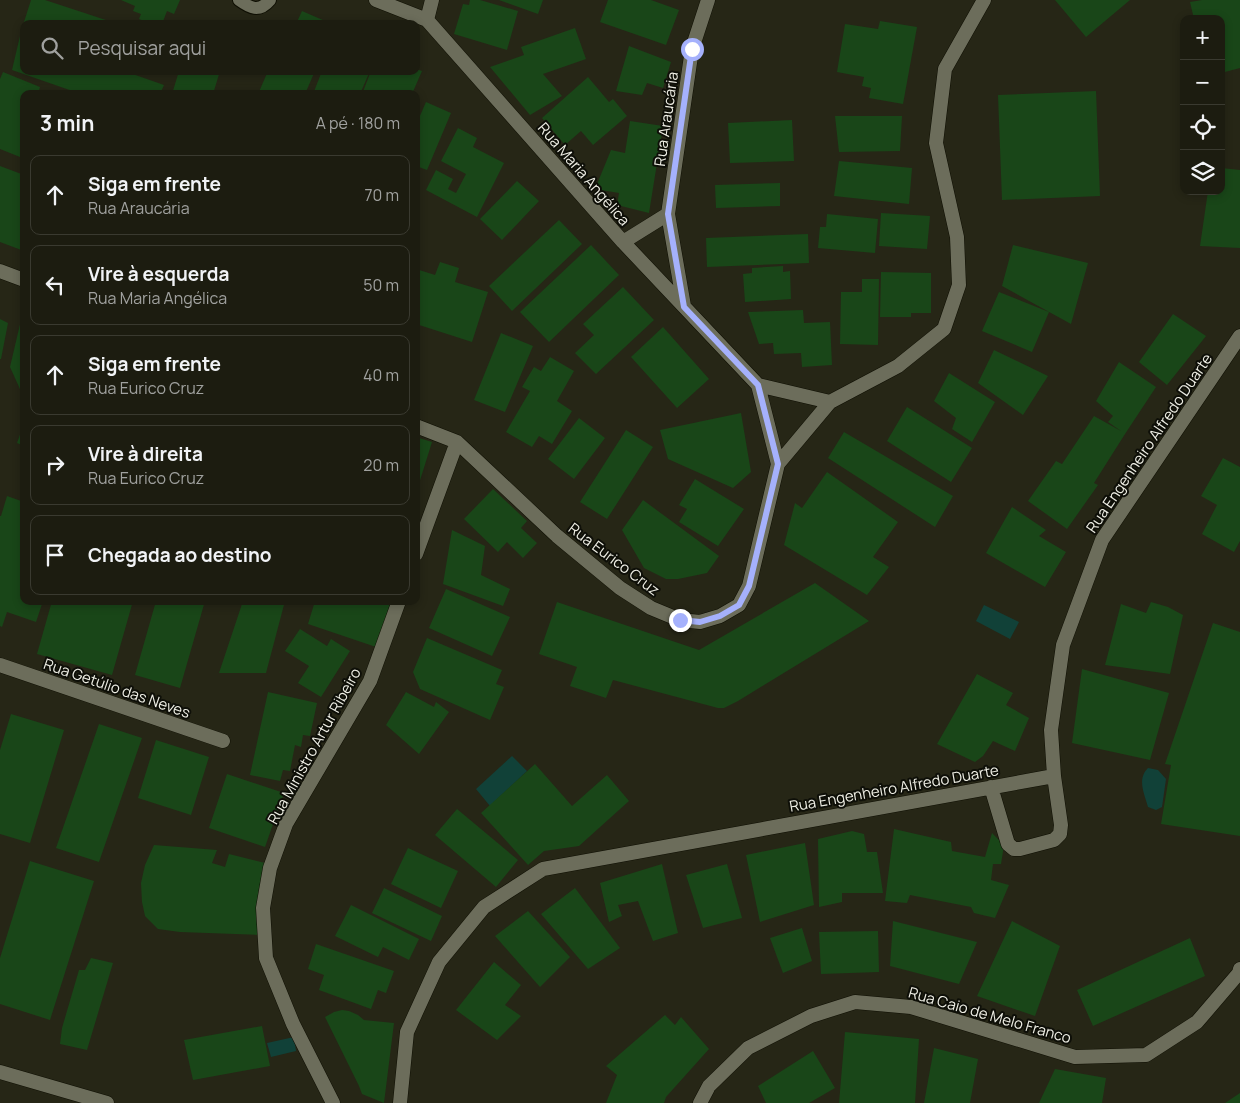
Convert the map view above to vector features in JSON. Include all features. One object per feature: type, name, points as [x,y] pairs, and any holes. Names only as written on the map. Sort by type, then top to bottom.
[{"type":"street","name":"Rua Maria Angélica","points":[[376,0],[427,20],[623,242],[758,385],[778,464]]},
{"type":"street","points":[[427,20],[432,0]]},
{"type":"street","name":"Rua Araucária","points":[[684,307],[668,214],[692,49],[708,0]]},
{"type":"street","points":[[778,464],[830,402],[898,366],[944,329],[960,285],[957,237],[936,143],[937,133],[945,69],[984,0]]},
{"type":"street","points":[[623,242],[668,214]]},
{"type":"street","points":[[0,271],[20,278]]},
{"type":"street","name":"Rua Engenheiro Alfredo Duarte","points":[[400,1103],[406,1032],[439,962],[484,906],[543,869],[1054,776],[1051,730],[1063,645],[1102,540],[1240,336]]},
{"type":"street","points":[[758,385],[830,402]]},
{"type":"street","name":"Rua Eurico Cruz","points":[[420,428],[457,442],[557,536],[620,588],[651,608],[680,620],[700,622],[720,616],[739,605],[749,586],[778,464]]},
{"type":"street","points":[[420,543],[457,442]]},
{"type":"street","name":"Rua Ministro Artur Ribeiro","points":[[333,1103],[293,1024],[266,958],[263,908],[270,868],[286,824],[370,681],[398,605]]},
{"type":"street","name":"Rua Getúlio das Neves","points":[[0,665],[223,741]]},
{"type":"street","points":[[990,787],[1008,844],[1014,849],[1020,850],[1054,840],[1060,834],[1061,825],[1054,776]]},
{"type":"street","name":"Rua Caio de Melo Franco","points":[[700,1103],[709,1086],[748,1048],[811,1016],[855,1002],[911,1007],[1075,1057],[1146,1055],[1197,1022],[1239,973],[1240,969]]},
{"type":"street","points":[[0,1072],[107,1103]]},
{"type":"lane","points":[[239,0],[252,8],[258,8],[270,0]]},
{"type":"water","points":[[984,605],[1019,622],[1010,639],[976,621]]},
{"type":"water","points":[[512,756],[527,771],[490,806],[476,789]]},
{"type":"water","points":[[1148,768],[1158,770],[1166,779],[1162,807],[1156,810],[1148,807],[1142,786],[1143,777]]},
{"type":"water","points":[[294,1037],[296,1051],[271,1057],[267,1043]]},
{"type":"building","points":[[31,0],[45,0],[106,20],[25,20]]},
{"type":"building","points":[[121,0],[180,0],[174,14],[167,11],[164,20],[139,19],[141,14],[133,11],[135,6]]},
{"type":"building","points":[[470,0],[480,0],[518,11],[507,50],[454,34],[463,4],[469,5]]},
{"type":"building","points":[[499,0],[543,0],[538,14]]},
{"type":"building","points":[[608,0],[651,0],[679,10],[666,45],[600,22]]},
{"type":"building","points":[[1055,0],[1130,0],[1086,37]]},
{"type":"building","points":[[1202,0],[1240,0],[1240,68],[1225,72],[1225,15],[1193,15],[1190,2]]},
{"type":"building","points":[[302,11],[323,20],[298,20]]},
{"type":"building","points":[[880,21],[917,27],[903,104],[869,98],[871,88],[862,86],[864,77],[837,72],[845,24],[878,29]]},
{"type":"building","points":[[575,28],[586,59],[543,74],[562,96],[530,115],[490,67],[524,55],[521,47]]},
{"type":"building","points":[[20,36],[20,73],[12,70]]},
{"type":"building","points":[[629,46],[671,62],[663,88],[647,83],[642,95],[616,91]]},
{"type":"building","points":[[420,70],[422,71],[414,90],[364,90],[369,75],[420,75]]},
{"type":"building","points":[[3,72],[40,87],[39,90],[20,90],[20,157],[0,149],[0,79]]},
{"type":"building","points":[[26,75],[135,75],[164,85],[162,90],[70,90]]},
{"type":"building","points":[[178,75],[219,75],[214,90],[173,90]]},
{"type":"building","points":[[266,75],[313,75],[307,90],[260,90]]},
{"type":"building","points":[[320,75],[368,75],[362,90],[315,90]]},
{"type":"building","points":[[588,77],[609,102],[613,99],[627,116],[593,145],[581,131],[565,145],[542,118]]},
{"type":"building","points":[[1096,91],[1100,196],[1002,200],[998,95]]},
{"type":"building","points":[[426,102],[451,113],[427,170],[420,167],[420,116]]},
{"type":"building","points":[[835,116],[902,116],[900,151],[839,152]]},
{"type":"building","points":[[792,120],[794,161],[730,163],[728,123]]},
{"type":"building","points":[[630,121],[663,126],[649,213],[617,205],[619,193],[595,189],[611,150],[625,153]]},
{"type":"building","points":[[458,128],[477,138],[473,147],[504,163],[477,217],[426,190],[436,170],[453,179],[448,189],[456,193],[466,174],[441,161]]},
{"type":"building","points":[[839,161],[912,168],[909,204],[834,196]]},
{"type":"building","points":[[0,166],[20,174],[20,250],[0,242]]},
{"type":"building","points":[[1225,168],[1240,170],[1240,248],[1200,246],[1207,195],[1225,195]]},
{"type":"building","points":[[517,181],[539,201],[502,240],[480,219]]},
{"type":"building","points":[[780,183],[780,206],[716,208],[715,185]]},
{"type":"building","points":[[881,213],[930,216],[927,249],[879,246]]},
{"type":"building","points":[[827,214],[878,219],[875,253],[818,248],[820,227],[826,227]]},
{"type":"building","points":[[559,220],[582,244],[512,311],[489,286]]},
{"type":"building","points":[[808,234],[809,263],[707,267],[706,238]]},
{"type":"building","points":[[591,245],[619,275],[549,342],[520,312]]},
{"type":"building","points":[[1013,245],[1088,263],[1071,324],[1002,286]]},
{"type":"building","points":[[440,262],[459,268],[455,282],[488,292],[472,342],[420,325],[420,270],[435,275]]},
{"type":"building","points":[[783,266],[783,272],[790,271],[791,299],[745,302],[743,274],[752,273],[752,268]]},
{"type":"building","points":[[881,272],[931,273],[931,313],[911,313],[911,317],[880,317]]},
{"type":"building","points":[[862,279],[879,279],[878,345],[840,344],[841,292],[862,292]]},
{"type":"building","points":[[623,287],[654,320],[596,374],[575,353],[594,335],[583,324]]},
{"type":"building","points":[[999,292],[1049,312],[1032,352],[982,331]]},
{"type":"building","points":[[803,310],[804,323],[830,322],[832,365],[802,367],[801,353],[774,354],[773,343],[759,344],[748,312]]},
{"type":"building","points":[[1173,314],[1206,336],[1167,385],[1139,362]]},
{"type":"building","points":[[0,319],[8,323],[1,359],[0,359]]},
{"type":"building","points":[[20,324],[20,389],[10,367]]},
{"type":"building","points":[[663,327],[709,379],[677,408],[631,357]]},
{"type":"building","points":[[501,333],[533,346],[505,412],[474,400]]},
{"type":"building","points":[[994,350],[1048,376],[1023,415],[978,383]]},
{"type":"building","points":[[550,357],[574,371],[557,401],[572,411],[552,444],[539,436],[532,447],[506,432],[530,391],[522,387],[534,367],[541,371]]},
{"type":"building","points":[[1119,362],[1156,387],[1094,483],[1098,485],[1067,529],[1028,501],[1056,461],[1062,464],[1094,416],[1121,431],[1108,422],[1113,416],[1096,401]]},
{"type":"building","points":[[949,373],[995,402],[972,442],[952,429],[956,418],[934,401]]},
{"type":"building","points":[[907,407],[972,448],[951,482],[887,441]]},
{"type":"building","points":[[741,413],[751,472],[733,488],[668,459],[660,430]]},
{"type":"building","points":[[579,418],[605,438],[574,479],[548,459]]},
{"type":"building","points":[[626,430],[653,447],[607,519],[580,502]]},
{"type":"building","points":[[844,432],[953,496],[935,527],[828,458]]},
{"type":"building","points":[[420,438],[432,442],[420,480]]},
{"type":"building","points":[[1223,458],[1240,467],[1240,541],[1234,552],[1202,534],[1217,505],[1201,496]]},
{"type":"building","points":[[827,472],[898,522],[873,557],[889,567],[867,595],[784,545],[795,503],[802,508]]},
{"type":"building","points":[[695,479],[744,509],[718,546],[679,522],[687,509],[679,505]]},
{"type":"building","points":[[493,489],[527,521],[521,528],[537,543],[523,558],[507,542],[498,552],[464,519]]},
{"type":"building","points":[[7,496],[20,501],[20,605],[42,605],[36,622],[7,612],[2,627],[0,626],[1,516]]},
{"type":"building","points":[[643,500],[719,556],[707,573],[678,579],[666,579],[644,568],[622,530]]},
{"type":"building","points":[[1012,507],[1046,530],[1039,536],[1066,552],[1045,587],[986,553]]},
{"type":"building","points":[[452,530],[485,546],[481,575],[510,589],[503,606],[443,584]]},
{"type":"building","points":[[815,583],[869,621],[724,708],[613,680],[606,698],[570,686],[577,667],[539,654],[557,602],[699,650]]},
{"type":"building","points":[[446,589],[510,617],[492,656],[429,628]]},
{"type":"building","points":[[1151,602],[1168,607],[1183,615],[1170,674],[1105,665],[1121,604],[1146,613]]},
{"type":"building","points":[[51,605],[132,605],[112,675],[37,654]]},
{"type":"building","points":[[155,605],[204,605],[180,688],[135,675]]},
{"type":"building","points":[[242,605],[284,605],[266,673],[219,673]]},
{"type":"building","points":[[314,605],[390,605],[376,647],[308,624]]},
{"type":"building","points":[[1213,623],[1240,632],[1240,836],[1161,824],[1171,765],[1165,764]]},
{"type":"building","points":[[300,629],[327,646],[331,639],[350,651],[321,697],[298,683],[309,666],[285,651]]},
{"type":"building","points":[[427,638],[502,670],[496,684],[504,687],[490,720],[420,689],[413,672]]},
{"type":"building","points":[[1082,669],[1169,693],[1150,760],[1072,743]]},
{"type":"building","points":[[977,674],[1013,693],[1006,705],[1029,718],[1015,751],[993,741],[983,756],[975,762],[937,744]]},
{"type":"building","points":[[268,692],[317,703],[310,736],[303,735],[301,747],[295,745],[290,771],[283,770],[280,781],[250,775]]},
{"type":"building","points":[[406,692],[434,707],[436,702],[449,712],[419,754],[386,725]]},
{"type":"building","points":[[11,714],[64,730],[30,843],[0,834],[0,750]]},
{"type":"building","points":[[99,724],[142,738],[99,862],[56,848]]},
{"type":"building","points":[[156,740],[209,757],[191,815],[138,798]]},
{"type":"building","points":[[535,764],[572,806],[607,775],[629,801],[579,846],[544,851],[528,865],[481,813]]},
{"type":"building","points":[[227,774],[284,793],[265,847],[209,828]]},
{"type":"building","points":[[457,809],[518,860],[496,887],[435,835]]},
{"type":"building","points":[[894,829],[951,842],[952,851],[985,857],[992,833],[1004,845],[1001,864],[993,864],[991,880],[1009,885],[995,918],[974,913],[971,907],[910,895],[907,903],[885,901]]},
{"type":"building","points":[[852,831],[864,834],[867,852],[877,852],[883,893],[842,893],[842,902],[819,907],[818,839]]},
{"type":"building","points":[[805,843],[814,905],[760,922],[746,855]]},
{"type":"building","points":[[154,845],[217,850],[212,863],[225,867],[229,854],[265,863],[261,935],[180,932],[158,929],[145,916],[141,883],[145,865]]},
{"type":"building","points":[[408,848],[458,871],[441,908],[391,884]]},
{"type":"building","points":[[30,861],[94,881],[50,1020],[0,1004],[0,958]]},
{"type":"building","points":[[662,864],[678,933],[653,941],[638,901],[618,905],[622,916],[609,922],[600,883]]},
{"type":"building","points":[[727,864],[742,918],[703,928],[686,875]]},
{"type":"building","points":[[384,888],[442,916],[431,941],[372,913]]},
{"type":"building","points":[[575,888],[620,948],[588,969],[541,914]]},
{"type":"building","points":[[351,905],[419,939],[409,960],[383,947],[378,957],[335,936]]},
{"type":"building","points":[[528,911],[570,957],[540,987],[495,936]]},
{"type":"building","points":[[893,921],[977,942],[959,984],[890,966]]},
{"type":"building","points":[[1012,921],[1060,946],[1035,1016],[977,996]]},
{"type":"building","points":[[802,928],[812,961],[783,973],[770,938]]},
{"type":"building","points":[[878,931],[879,972],[821,974],[819,932]]},
{"type":"building","points":[[1190,938],[1205,976],[1093,1026],[1077,990]]},
{"type":"building","points":[[316,944],[394,971],[386,993],[378,990],[371,1009],[319,990],[324,975],[308,969]]},
{"type":"building","points":[[91,958],[113,963],[87,1050],[60,1044],[62,1028],[79,970],[85,970]]},
{"type":"building","points":[[494,962],[521,985],[505,1005],[521,1016],[497,1040],[456,1010]]},
{"type":"building","points":[[342,1010],[358,1015],[364,1020],[394,1023],[384,1103],[362,1094],[325,1017]]},
{"type":"building","points":[[665,1015],[675,1025],[681,1017],[709,1049],[666,1097],[664,1103],[606,1103],[617,1075],[606,1066]]},
{"type":"building","points":[[262,1026],[270,1066],[193,1080],[184,1040]]},
{"type":"building","points":[[845,1032],[919,1039],[915,1103],[839,1103]]},
{"type":"building","points":[[934,1048],[978,1059],[970,1103],[924,1103]]},
{"type":"building","points":[[813,1051],[835,1088],[809,1103],[766,1103],[758,1086]]},
{"type":"building","points":[[1055,1069],[1106,1078],[1102,1103],[1039,1103]]},
{"type":"building","points":[[1240,1093],[1240,1103],[1225,1103]]},
{"type":"route","points":[[680,620],[700,622],[720,616],[739,605],[749,586],[778,464],[758,385],[684,307],[668,214],[692,49]]}]
